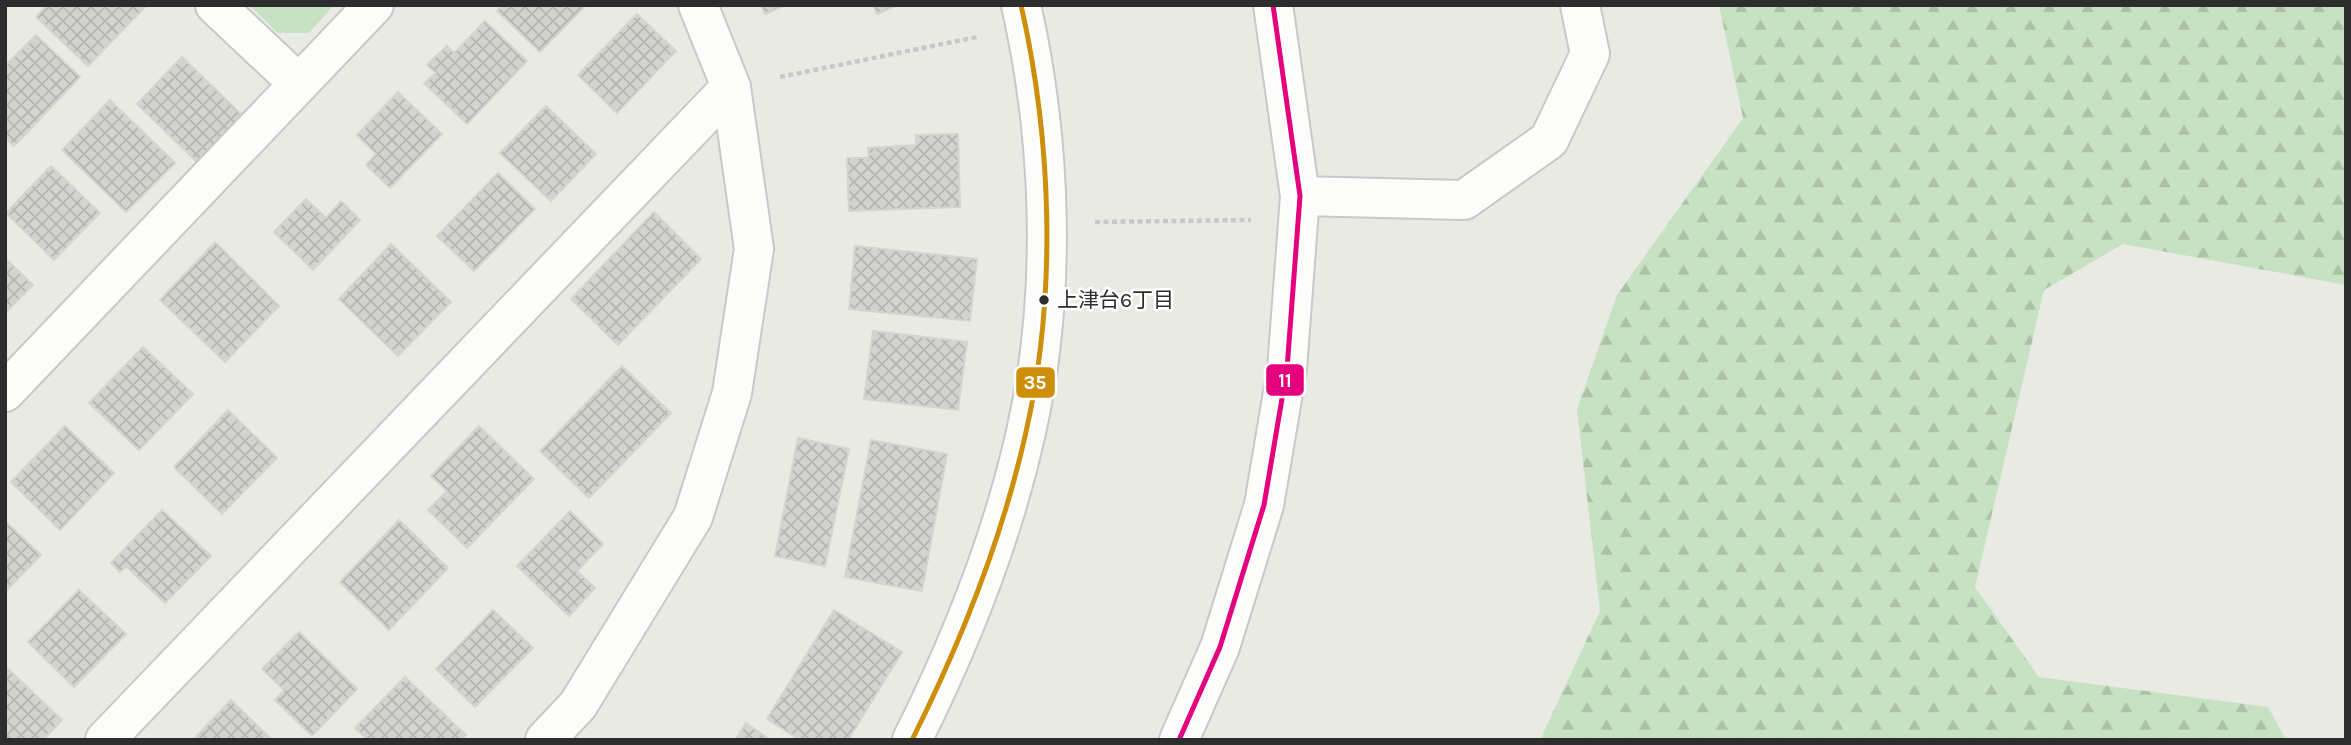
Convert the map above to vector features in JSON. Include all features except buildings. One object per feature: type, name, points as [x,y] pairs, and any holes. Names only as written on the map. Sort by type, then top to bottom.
[{"type":"street","points":[[215,5],[299,85]]},
{"type":"street","points":[[5,392],[374,5]]},
{"type":"street","points":[[545,740],[578,705],[693,517],[732,393],[754,249],[731,87],[698,5]]},
{"type":"street","points":[[1179,740],[1220,647],[1264,505],[1287,369],[1298,208],[1273,5]]},
{"type":"street","points":[[1298,208],[1464,200],[1549,140],[1590,54],[1580,5]]},
{"type":"street","points":[[912,740],[961,636],[999,535],[1027,431],[1042,326],[1047,222],[1040,125],[1023,16]]},
{"type":"street","points":[[105,740],[731,87]]},
{"type":"path","points":[[731,87],[1023,16]]},
{"type":"path","points":[[1047,222],[1298,208]]},
{"type":"green space","points":[[249,5],[334,5],[309,33],[278,33]]},
{"type":"green space","points":[[1719,5],[2346,5],[2346,285],[2123,244],[2044,290],[1975,587],[2039,677],[2268,707],[2286,740],[1540,740],[1600,611],[1577,409],[1617,295],[1743,118]]},
{"type":"transit line","name":"35","points":[[912,740],[947,666],[992,551],[1016,472],[1036,380],[1043,327],[1047,219],[1039,110],[1021,5]]},
{"type":"transit line","name":"11","points":[[1179,740],[1220,647],[1264,505],[1287,369],[1300,196],[1273,5]]},
{"type":"place","name":"上津台6丁目","points":[[1044,300]]}]
